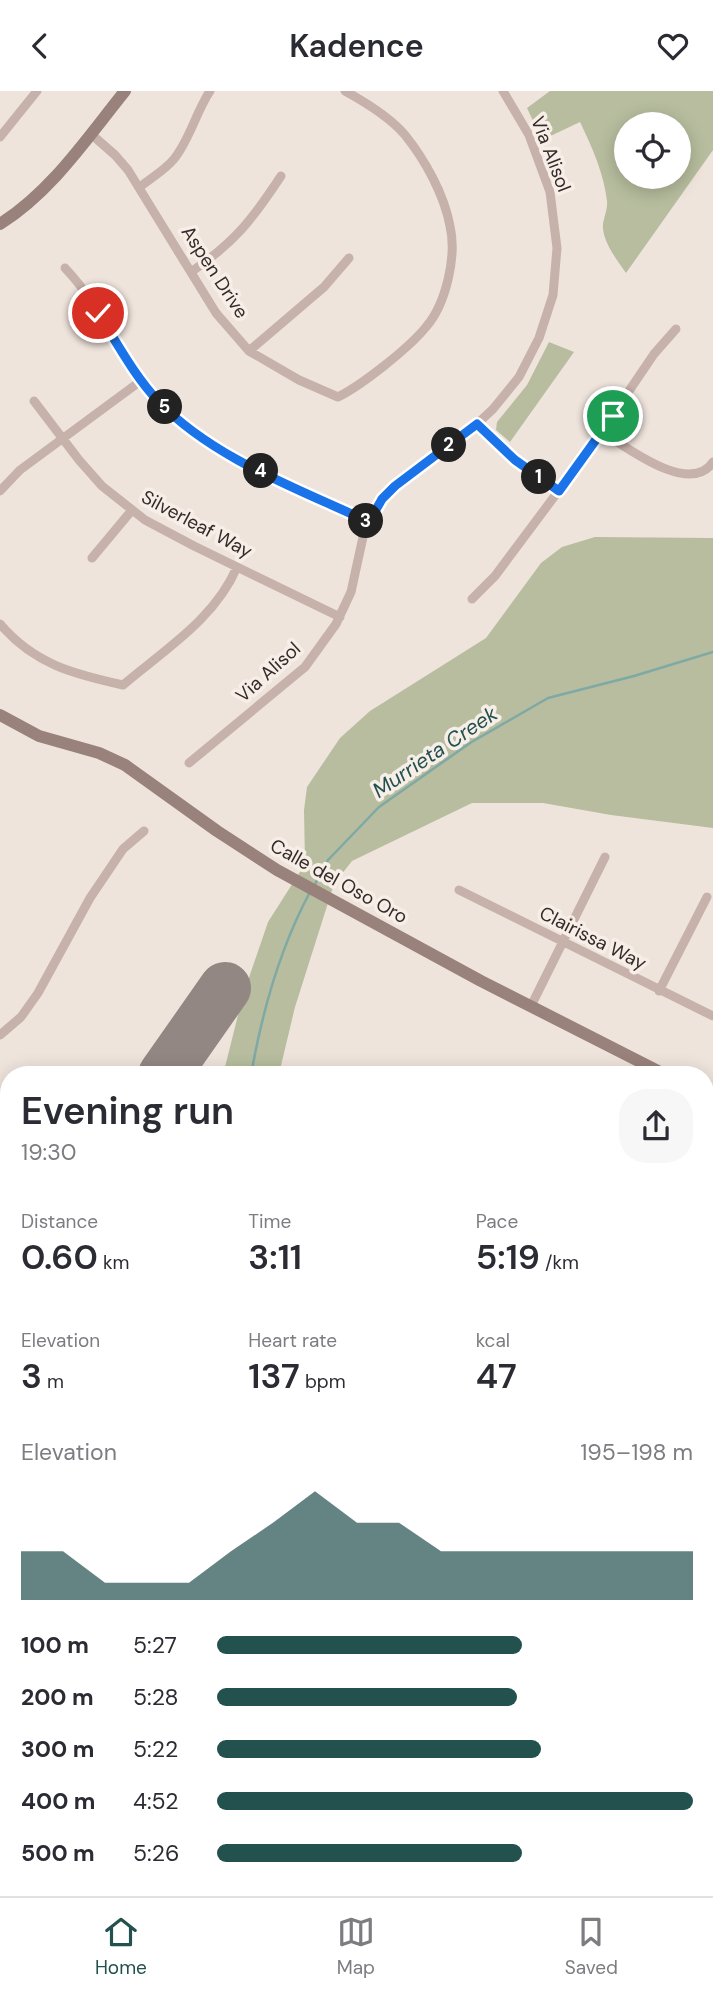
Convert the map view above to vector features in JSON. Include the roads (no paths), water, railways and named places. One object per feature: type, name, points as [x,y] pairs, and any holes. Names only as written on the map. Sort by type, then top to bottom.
[{"type":"main road","points":[[0,224],[35,198],[125,91]]},
{"type":"main road","name":"Calle del Oso Oro","points":[[0,715],[39,736],[99,753],[125,765],[277,870],[648,1066]]},
{"type":"street","points":[[0,137],[37,91]]},
{"type":"street","points":[[140,187],[173,159],[210,91]]},
{"type":"street","name":"Aspen Drive","points":[[90,134],[115,155],[140,187],[216,313],[249,351],[299,380],[338,397],[407,346],[427,326],[447,285],[451,262],[451,227],[439,191],[419,155],[394,124],[345,91]]},
{"type":"street","name":"Via Alisol","points":[[189,763],[305,667],[340,617],[351,592],[363,537],[382,499],[493,409],[519,377],[539,338],[553,295],[557,248],[550,192],[529,135],[503,91]]},
{"type":"street","points":[[191,272],[237,236],[259,210],[281,176]]},
{"type":"street","points":[[249,351],[324,287],[349,258]]},
{"type":"street","points":[[65,268],[84,288],[142,380],[158,401],[185,426],[206,442],[369,522]]},
{"type":"street","points":[[472,599],[495,576],[602,432],[654,354],[676,330]]},
{"type":"street","points":[[0,491],[20,470],[142,380]]},
{"type":"street","name":"Silverleaf Way","points":[[34,401],[102,486],[132,510],[160,529],[340,617]]},
{"type":"street","points":[[477,424],[515,460],[559,491]]},
{"type":"street","points":[[602,432],[639,456],[673,471],[703,473],[713,463]]},
{"type":"street","points":[[92,558],[132,510]]},
{"type":"street","points":[[0,624],[22,647],[46,662],[75,673],[123,685],[210,612],[224,593],[237,567]]},
{"type":"street","points":[[0,1035],[20,1017],[38,993],[90,898],[123,849],[144,831]]},
{"type":"street","points":[[531,1006],[605,857]]},
{"type":"street","name":"Clairissa Way","points":[[459,890],[713,1016]]},
{"type":"street","points":[[659,991],[708,897]]},
{"type":"waterway","name":"Murrieta Creek","points":[[314,886],[328,860],[379,807],[470,743],[548,698],[713,652]]},
{"type":"waterway","name":"Murrieta Creek","points":[[253,1066],[273,981],[310,892]]}]
